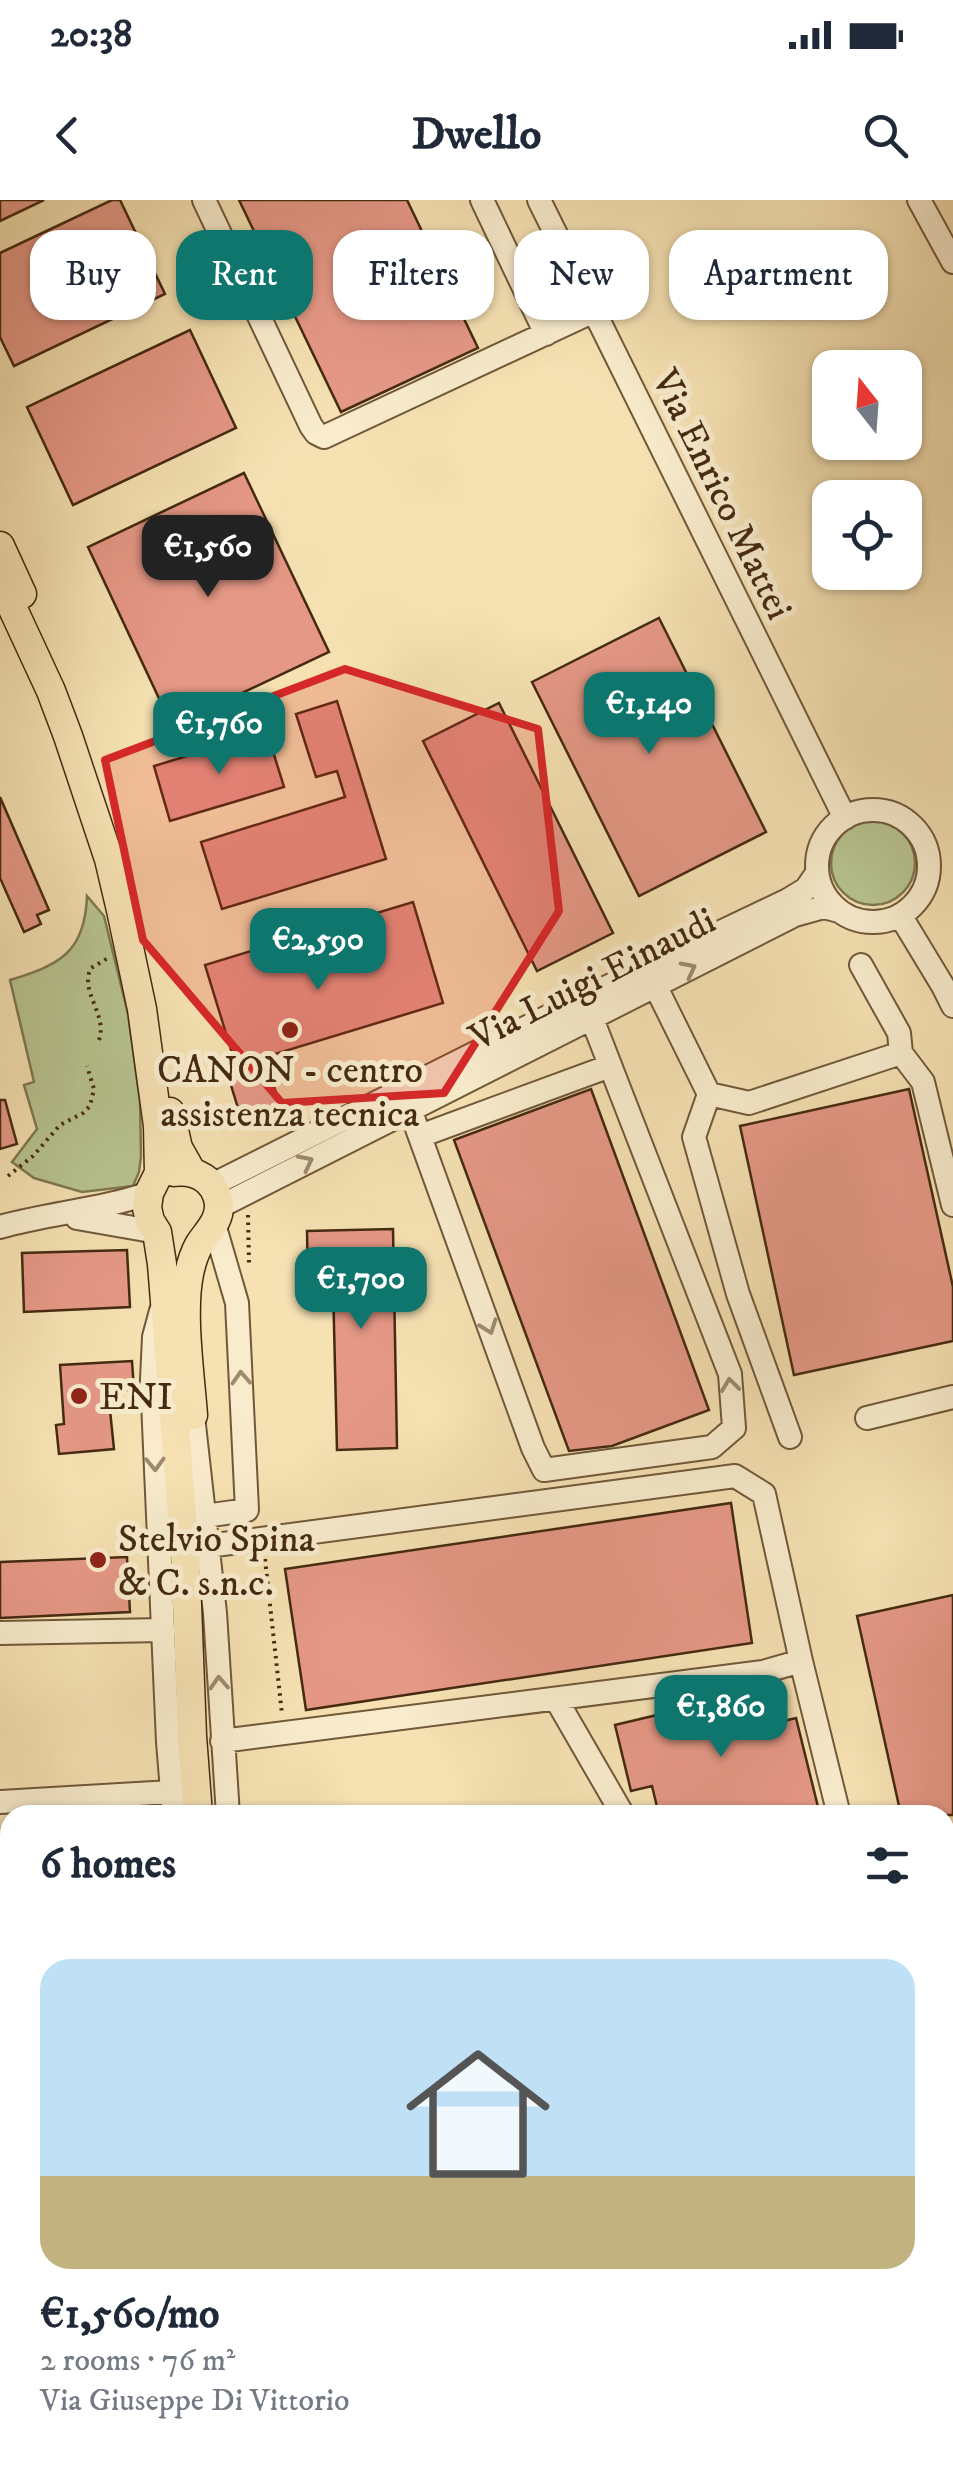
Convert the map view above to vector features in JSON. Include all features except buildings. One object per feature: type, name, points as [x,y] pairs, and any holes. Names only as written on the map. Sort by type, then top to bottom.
[{"type":"main road","points":[[0,546],[68,693],[92,758],[153,967],[173,1133],[181,1156],[209,1204],[187,1284],[197,1550],[190,1690],[197,1805]]},
{"type":"main road","points":[[0,580],[51,691],[109,860],[131,956],[159,1138],[159,1168],[147,1214],[158,1232],[171,1241],[183,1243],[198,1239],[209,1204]]},
{"type":"main road","points":[[153,1187],[176,1171],[209,1204]]},
{"type":"main road","points":[[158,1232],[197,1550]]},
{"type":"street","points":[[204,200],[311,426],[324,438],[575,320]]},
{"type":"street","points":[[482,200],[546,334]]},
{"type":"street","name":"Via Enrico Mattei","points":[[539,200],[554,230]]},
{"type":"street","points":[[920,200],[953,262]]},
{"type":"street","name":"Via Enrico Mattei","points":[[598,320],[844,818]]},
{"type":"street","points":[[880,810],[898,816],[923,840],[928,856],[924,890],[914,905],[900,915],[868,922],[853,918],[828,900],[821,887],[818,857],[832,828],[844,818],[880,810]]},
{"type":"street","name":"Via Luigi Einaudi","points":[[209,1204],[406,1099],[651,976],[806,889],[818,873]]},
{"type":"street","name":"Via Luigi Einaudi","points":[[651,976],[795,915],[824,907],[839,910]]},
{"type":"street","points":[[900,915],[953,1006]]},
{"type":"street","points":[[860,965],[899,1033],[901,1053],[922,1082],[953,1205]]},
{"type":"street","points":[[651,976],[709,1094],[694,1137],[738,1294],[790,1437]]},
{"type":"street","points":[[406,1099],[544,1470],[712,1447],[734,1428],[730,1374],[588,1008]]},
{"type":"street","points":[[709,1094],[749,1103],[901,1053]]},
{"type":"street","points":[[420,1136],[610,1066]]},
{"type":"street","points":[[0,1227],[118,1202],[153,1187]]},
{"type":"street","points":[[205,1516],[247,1510],[237,1302],[209,1204]]},
{"type":"street","points":[[48,1214],[158,1232]]},
{"type":"street","points":[[0,1802],[172,1803],[152,1379],[154,1337],[165,1298]]},
{"type":"street","points":[[868,1418],[953,1397]]},
{"type":"street","points":[[193,1416],[205,1516],[197,1550],[227,1805]]},
{"type":"street","points":[[197,1550],[734,1476],[764,1494],[837,1805]]},
{"type":"street","points":[[0,1633],[163,1630]]},
{"type":"street","points":[[222,1741],[763,1672],[801,1661]]},
{"type":"street","points":[[556,1699],[617,1805]]},
{"type":"path","points":[[99,1040],[102,1022],[88,988],[88,974],[98,962],[112,957]]},
{"type":"path","points":[[8,1176],[34,1156],[60,1125],[83,1114],[90,1106],[94,1089],[87,1066]]},
{"type":"highlighted area","points":[[345,669],[538,729],[559,911],[444,1093],[282,1103],[143,940],[105,760]]},
{"type":"green space","points":[[873,821],[889,824],[903,833],[912,847],[912,879],[903,893],[889,902],[873,905],[857,902],[843,893],[834,879],[831,863],[834,847],[843,833],[857,824]]},
{"type":"green space","points":[[87,896],[104,916],[128,1014],[140,1102],[141,1157],[133,1186],[82,1192],[34,1178],[12,1162],[37,1129],[24,1085],[34,1082],[10,980],[42,969],[66,954],[81,931]]},
{"type":"place","name":"CANON - centro assistenza tecnica","points":[[290,1030]]},
{"type":"place","name":"ENI","points":[[79,1396]]},
{"type":"place","name":"Stelvio Spina & C. s.n.c.","points":[[98,1560]]}]
